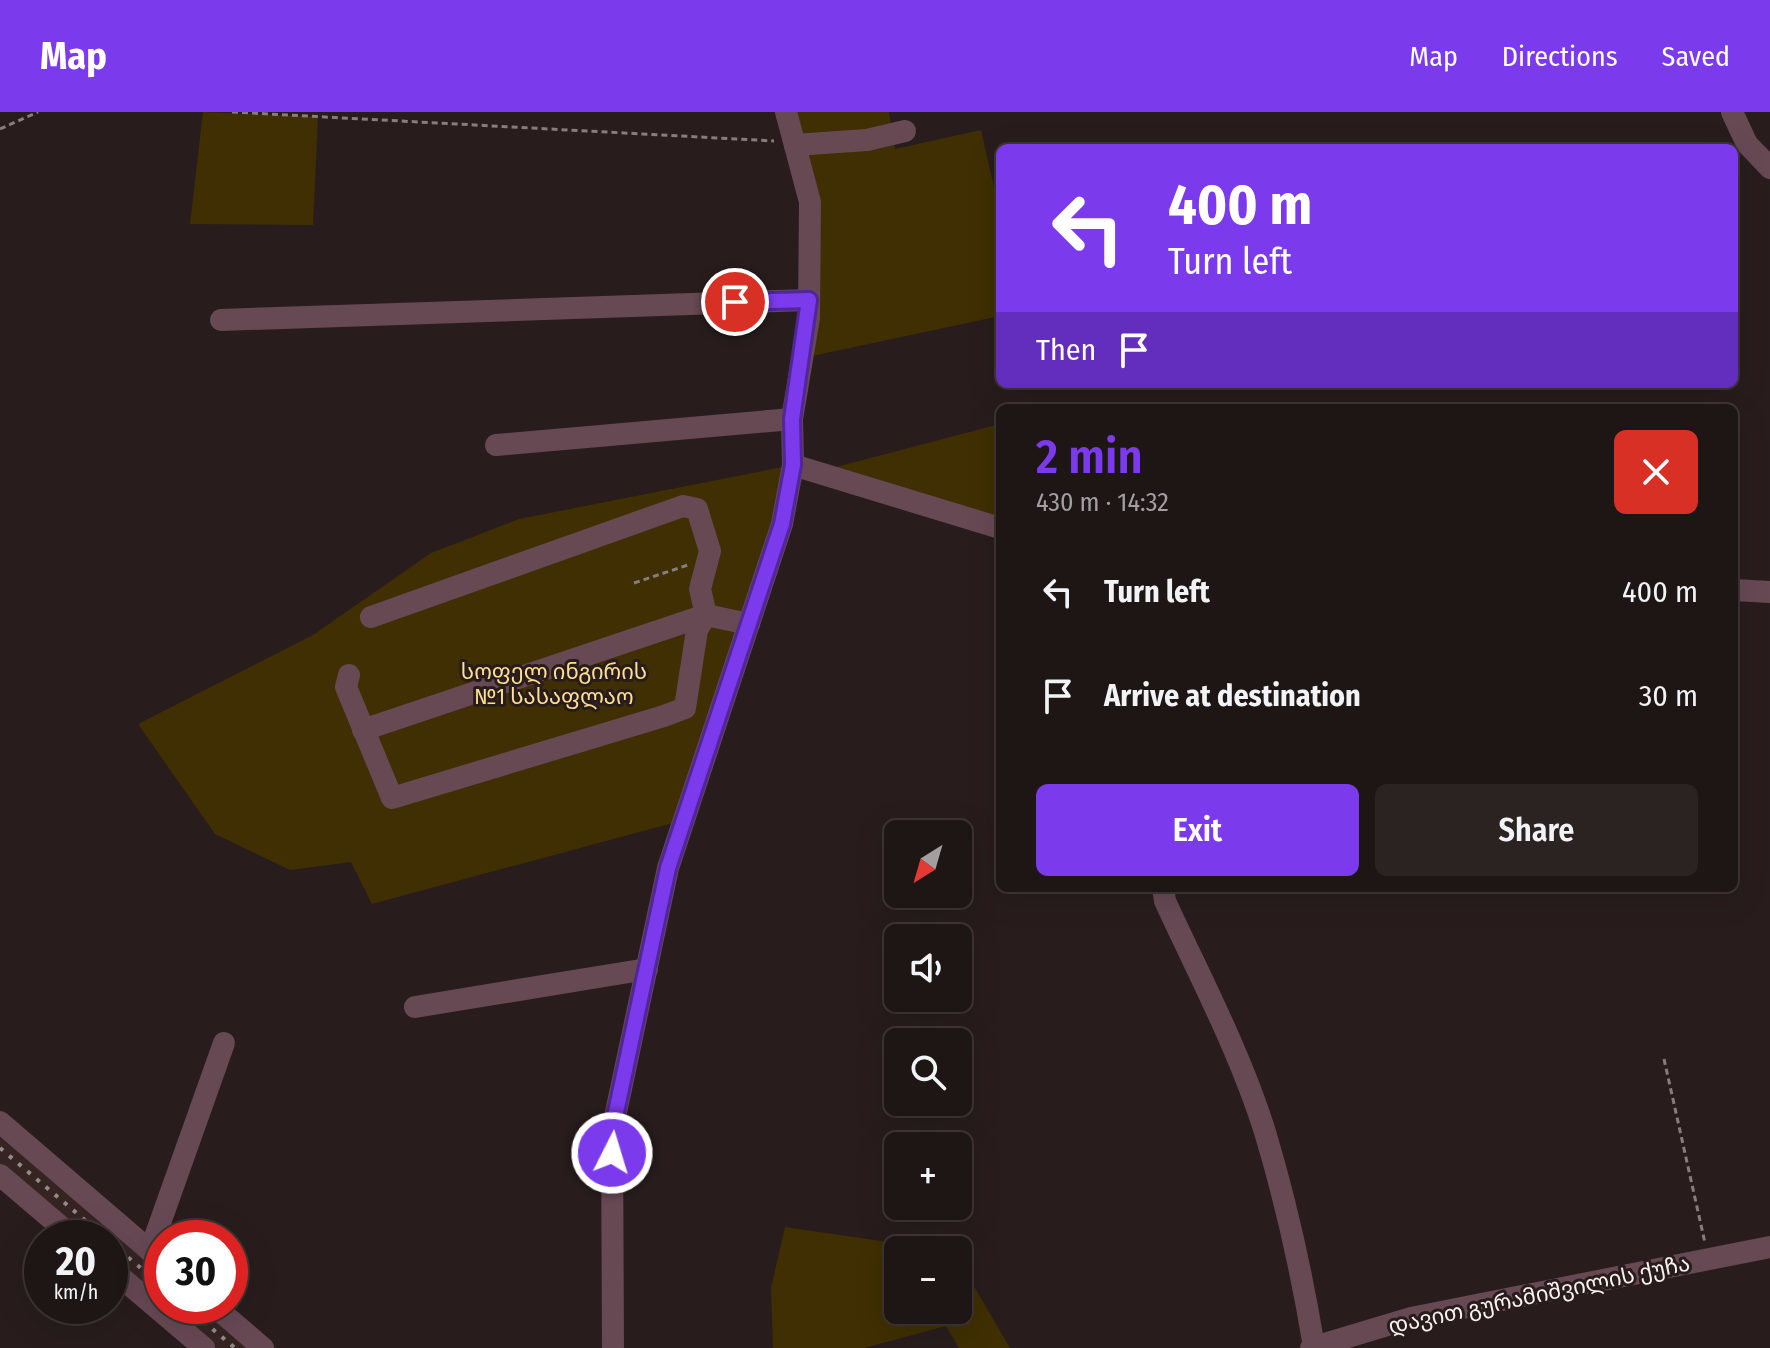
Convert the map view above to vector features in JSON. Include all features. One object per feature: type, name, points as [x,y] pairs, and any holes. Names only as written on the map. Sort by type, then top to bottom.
[{"type":"street","points":[[613,1348],[612,1131],[668,868],[782,524],[793,465],[792,419],[809,300],[810,202],[786,112]]},
{"type":"street","points":[[1732,112],[1747,144],[1770,168]]},
{"type":"street","points":[[795,144],[867,140],[905,131]]},
{"type":"street","points":[[221,320],[809,300]]},
{"type":"street","points":[[496,445],[792,419]]},
{"type":"street","points":[[793,465],[996,527]]},
{"type":"street","points":[[349,675],[346,687],[392,798],[664,716],[685,708],[697,630],[706,615],[700,589],[710,551],[697,509],[683,506],[371,617]]},
{"type":"street","points":[[1738,590],[1770,592]]},
{"type":"street","points":[[363,730],[706,615],[749,624]]},
{"type":"street","points":[[1164,892],[1238,1061],[1264,1130],[1292,1230],[1312,1347]]},
{"type":"street","points":[[415,1007],[647,969]]},
{"type":"street","points":[[167,1220],[224,1043]]},
{"type":"street","points":[[0,1122],[144,1246]]},
{"type":"street","points":[[0,1175],[53,1220]]},
{"type":"street","name":"დავით გურამიშვილის ქუჩა","points":[[1312,1347],[1411,1318],[1770,1247]]},
{"type":"street","points":[[128,1283],[204,1348]]},
{"type":"street","points":[[235,1324],[263,1348]]},
{"type":"path","points":[[0,129],[38,112]]},
{"type":"path","points":[[232,112],[795,144]]},
{"type":"path","points":[[634,583],[708,561]]},
{"type":"path","points":[[1664,1059],[1709,1259]]},
{"type":"shaded area","points":[[0,1122],[114,1220],[53,1220],[0,1175]]},
{"type":"shaded area","points":[[128,1232],[144,1246],[144,1297],[128,1283]]},
{"type":"shaded area","points":[[176,1324],[235,1324],[263,1348],[204,1348]]},
{"type":"green space","points":[[203,112],[318,117],[313,225],[190,224]]},
{"type":"green space","points":[[786,112],[889,112],[895,149],[981,130],[996,196],[996,317],[803,358],[810,202]]},
{"type":"green space","points":[[996,425],[996,527],[813,473]]},
{"type":"green space","name":"სოფელ ინგირის №1 სასაფლაო","points":[[793,465],[684,820],[372,904],[351,862],[290,870],[215,834],[138,724],[313,635],[431,553],[519,519]]},
{"type":"green space","points":[[785,1227],[884,1241],[884,1324],[972,1324],[972,1283],[1010,1348],[959,1348],[946,1326],[864,1348],[773,1348],[771,1288]]},
{"type":"railway","points":[[0,1148],[85,1220]]},
{"type":"railway","points":[[128,1257],[144,1271]]},
{"type":"railway","points":[[206,1324],[235,1348]]},
{"type":"route","points":[[612,1153],[612,1131],[668,868],[782,524],[793,465],[792,419],[809,318],[809,300],[735,302]]}]
